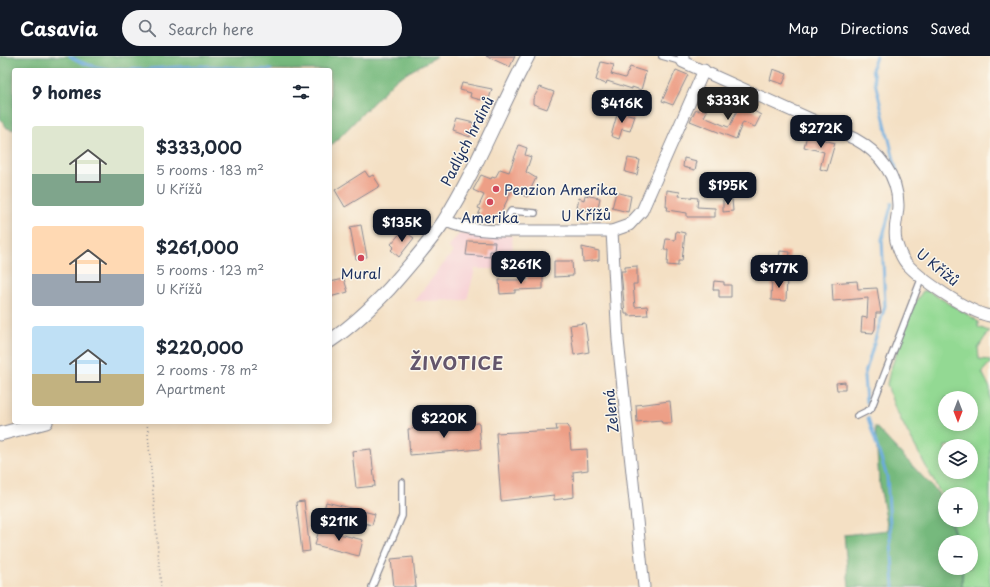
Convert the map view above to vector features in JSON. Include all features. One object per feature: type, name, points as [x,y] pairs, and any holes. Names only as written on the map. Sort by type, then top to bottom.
[{"type":"street","name":"Padlých hrdinů","points":[[332,340],[347,330],[377,301],[420,253],[444,220],[467,179],[528,56]]},
{"type":"street","name":"U Křížů","points":[[683,59],[855,139],[877,154],[885,164],[894,184],[898,205],[895,231],[898,246],[908,264],[922,277],[967,307],[990,316]]},
{"type":"street","name":"U Křížů","points":[[444,220],[460,227],[498,231],[612,231],[629,225],[642,212],[704,70]]},
{"type":"street","name":"Zelená","points":[[612,231],[618,340],[644,587]]},
{"type":"street","points":[[0,434],[38,424]]},
{"type":"lane","points":[[662,56],[683,59]]},
{"type":"lane","points":[[498,231],[511,211],[535,213]]},
{"type":"lane","points":[[857,416],[871,408],[922,277]]},
{"type":"lane","points":[[372,587],[402,516],[402,482]]},
{"type":"path","points":[[147,424],[161,587]]},
{"type":"shaded area","points":[[459,234],[512,236],[513,255],[500,269],[475,269],[467,300],[414,301],[453,252],[448,247]]},
{"type":"green space","points":[[0,56],[437,56],[395,80],[332,145],[332,68],[12,68],[12,129],[7,128],[0,118]]},
{"type":"green space","points":[[923,291],[928,291],[975,319],[978,322],[978,327],[989,331],[978,348],[979,359],[990,360],[990,363],[982,372],[990,388],[990,587],[962,587],[963,575],[978,575],[978,535],[956,535],[953,527],[978,527],[978,487],[938,487],[938,489],[893,403],[887,384],[890,371],[915,302]]},
{"type":"green space","points":[[875,426],[938,493],[938,527],[952,527],[955,535],[938,535],[938,575],[962,575],[962,587],[849,587],[844,535],[888,530],[879,480]]},
{"type":"building","points":[[486,56],[515,56],[510,67]]},
{"type":"building","points":[[601,62],[614,65],[611,74],[625,78],[630,67],[646,72],[641,90],[632,87],[632,89],[607,81],[606,84],[596,80]]},
{"type":"building","points":[[773,69],[787,74],[783,84],[770,80]]},
{"type":"building","points":[[676,70],[688,75],[673,105],[662,101]]},
{"type":"building","points":[[462,83],[492,89],[489,99],[482,97],[481,100],[470,97],[471,93],[460,90]]},
{"type":"building","points":[[540,87],[554,92],[547,109],[533,104],[533,99]]},
{"type":"building","points":[[743,105],[761,115],[755,127],[743,122],[736,139],[690,121],[696,109],[699,111],[700,108],[707,111],[704,117],[728,127],[730,126],[739,106],[742,107]]},
{"type":"building","points":[[618,111],[635,116],[630,131],[622,129],[619,139],[611,136]]},
{"type":"building","points":[[457,119],[474,123],[470,137],[453,131]]},
{"type":"building","points":[[807,135],[835,143],[827,171],[820,169],[824,152],[804,147]]},
{"type":"building","points":[[519,145],[527,148],[525,155],[531,157],[526,172],[536,178],[527,197],[512,190],[500,215],[496,214],[492,222],[478,215],[481,209],[478,208],[484,195],[473,190],[481,175],[491,179],[492,177],[495,178],[500,169],[509,172]]},
{"type":"building","points":[[628,158],[640,160],[637,175],[625,172]]},
{"type":"building","points":[[684,158],[697,161],[695,170],[683,167]]},
{"type":"building","points":[[365,171],[369,177],[373,175],[380,186],[345,207],[335,190]]},
{"type":"building","points":[[667,190],[680,192],[679,196],[698,198],[697,207],[715,208],[715,217],[687,217],[687,213],[667,210]]},
{"type":"building","points":[[616,192],[631,196],[628,212],[612,208]]},
{"type":"building","points":[[585,195],[600,198],[597,213],[577,208],[579,198],[584,200]]},
{"type":"building","points":[[732,199],[733,211],[723,212],[723,200]]},
{"type":"building","points":[[361,225],[367,257],[356,259],[350,227]]},
{"type":"building","points":[[403,230],[414,238],[399,257],[391,250],[394,247],[391,244]]},
{"type":"building","points":[[676,231],[685,233],[682,261],[678,261],[678,266],[667,265],[668,250],[664,250],[666,239],[675,240]]},
{"type":"building","points":[[468,241],[495,242],[494,251],[490,251],[490,257],[466,255]]},
{"type":"building","points":[[582,247],[599,251],[599,260],[583,262]]},
{"type":"building","points":[[780,251],[790,252],[789,261],[779,261]]},
{"type":"building","points":[[554,261],[572,261],[573,276],[554,277]]},
{"type":"building","points":[[637,266],[637,284],[633,284],[635,307],[647,306],[648,315],[628,316],[628,314],[625,314],[621,271],[625,271],[625,267]]},
{"type":"building","points":[[527,276],[543,276],[543,289],[515,290],[515,293],[500,294],[499,280],[527,280]]},
{"type":"building","points":[[772,277],[787,277],[786,301],[771,300]]},
{"type":"building","points":[[344,279],[348,292],[332,296],[332,282]]},
{"type":"building","points":[[714,281],[724,282],[724,285],[731,285],[731,297],[719,297],[719,290],[713,290]]},
{"type":"building","points":[[857,281],[858,289],[877,288],[881,313],[876,313],[875,329],[873,333],[861,332],[862,317],[867,318],[868,298],[833,301],[832,283]]},
{"type":"building","points":[[585,323],[589,352],[574,355],[570,325]]},
{"type":"building","points":[[845,382],[845,390],[837,390],[836,383]]},
{"type":"building","points":[[670,401],[672,423],[662,423],[661,420],[637,422],[636,405]]},
{"type":"building","points":[[479,423],[481,449],[410,455],[408,429]]},
{"type":"building","points":[[556,425],[567,425],[569,427],[571,450],[587,449],[588,470],[573,472],[574,497],[554,500],[554,495],[501,501],[496,433],[557,430]]},
{"type":"building","points":[[371,449],[375,486],[356,488],[352,451]]},
{"type":"building","points":[[304,501],[310,551],[302,552],[296,502]]},
{"type":"building","points":[[326,502],[375,514],[372,525],[323,513]]},
{"type":"building","points":[[319,529],[363,540],[359,556],[315,545]]},
{"type":"building","points":[[413,557],[416,587],[394,587],[391,559]]},
{"type":"waterway","points":[[70,56],[84,63],[100,68]]},
{"type":"waterway","points":[[876,56],[872,70],[897,172]]},
{"type":"waterway","points":[[161,68],[187,66],[246,68]]},
{"type":"waterway","points":[[866,402],[864,377],[885,306],[882,239],[892,203]]},
{"type":"waterway","points":[[868,418],[887,477],[894,587]]},
{"type":"place","name":"Penzion Amerika","points":[[496,189]]},
{"type":"place","name":"Amerika","points":[[490,202]]},
{"type":"place","name":"Mural","points":[[361,258]]},
{"type":"district","name":"ŽIVOTICE","points":[[457,362]]}]
